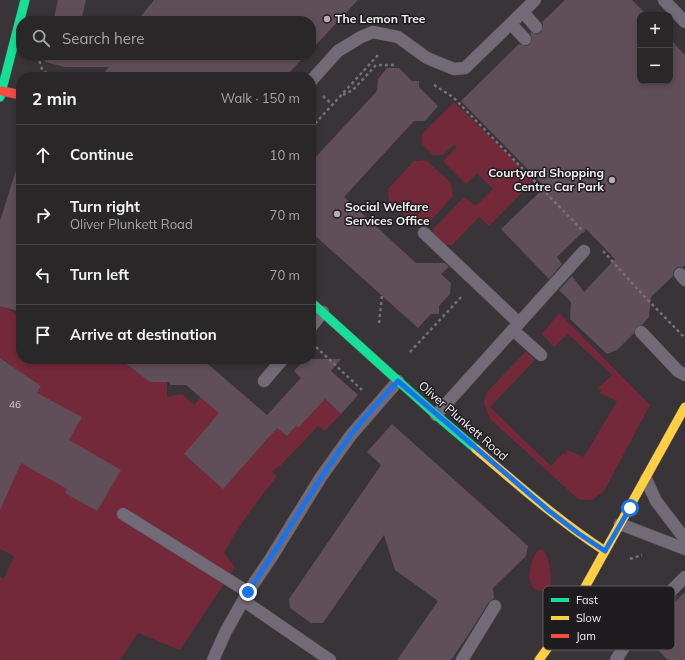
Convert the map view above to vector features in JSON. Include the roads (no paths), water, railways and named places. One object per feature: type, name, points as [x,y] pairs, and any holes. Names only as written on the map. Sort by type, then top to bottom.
[{"type":"street","points":[[21,16],[25,0]]},
{"type":"street","points":[[16,35],[1,94],[16,95]]},
{"type":"street","name":"Oliver Plunkett Road","points":[[316,306],[436,415],[548,510],[605,551]]},
{"type":"street","points":[[586,586],[685,407]]},
{"type":"street","points":[[540,660],[547,650]]},
{"type":"lane","points":[[316,75],[338,51],[361,37],[373,32],[398,37],[427,58],[454,69],[465,68],[535,0]]},
{"type":"lane","points":[[664,0],[685,22]]},
{"type":"lane","points":[[523,12],[536,27]]},
{"type":"lane","points":[[511,24],[525,39]]},
{"type":"lane","points":[[424,233],[475,282],[541,355]]},
{"type":"lane","points":[[436,415],[584,251]]},
{"type":"lane","points":[[316,321],[323,312]]},
{"type":"lane","points":[[641,332],[678,371],[685,376]]},
{"type":"lane","points":[[264,381],[279,364]]},
{"type":"lane","points":[[213,660],[226,632],[246,596],[321,477],[351,435],[398,381]]},
{"type":"lane","points":[[646,479],[656,501],[684,534],[670,543]]},
{"type":"lane","points":[[123,514],[246,596],[330,660]]},
{"type":"lane","points":[[620,524],[685,550]]},
{"type":"lane","points":[[675,587],[685,577]]},
{"type":"lane","points":[[462,660],[494,606]]},
{"type":"lane","points":[[616,660],[622,650]]},
{"type":"place","name":"The Lemon Tree","points":[[327,19]]},
{"type":"place","name":"Courtyard Shopping Centre Car Park","points":[[612,180]]},
{"type":"place","name":"Social Welfare Services Office","points":[[337,214]]}]
